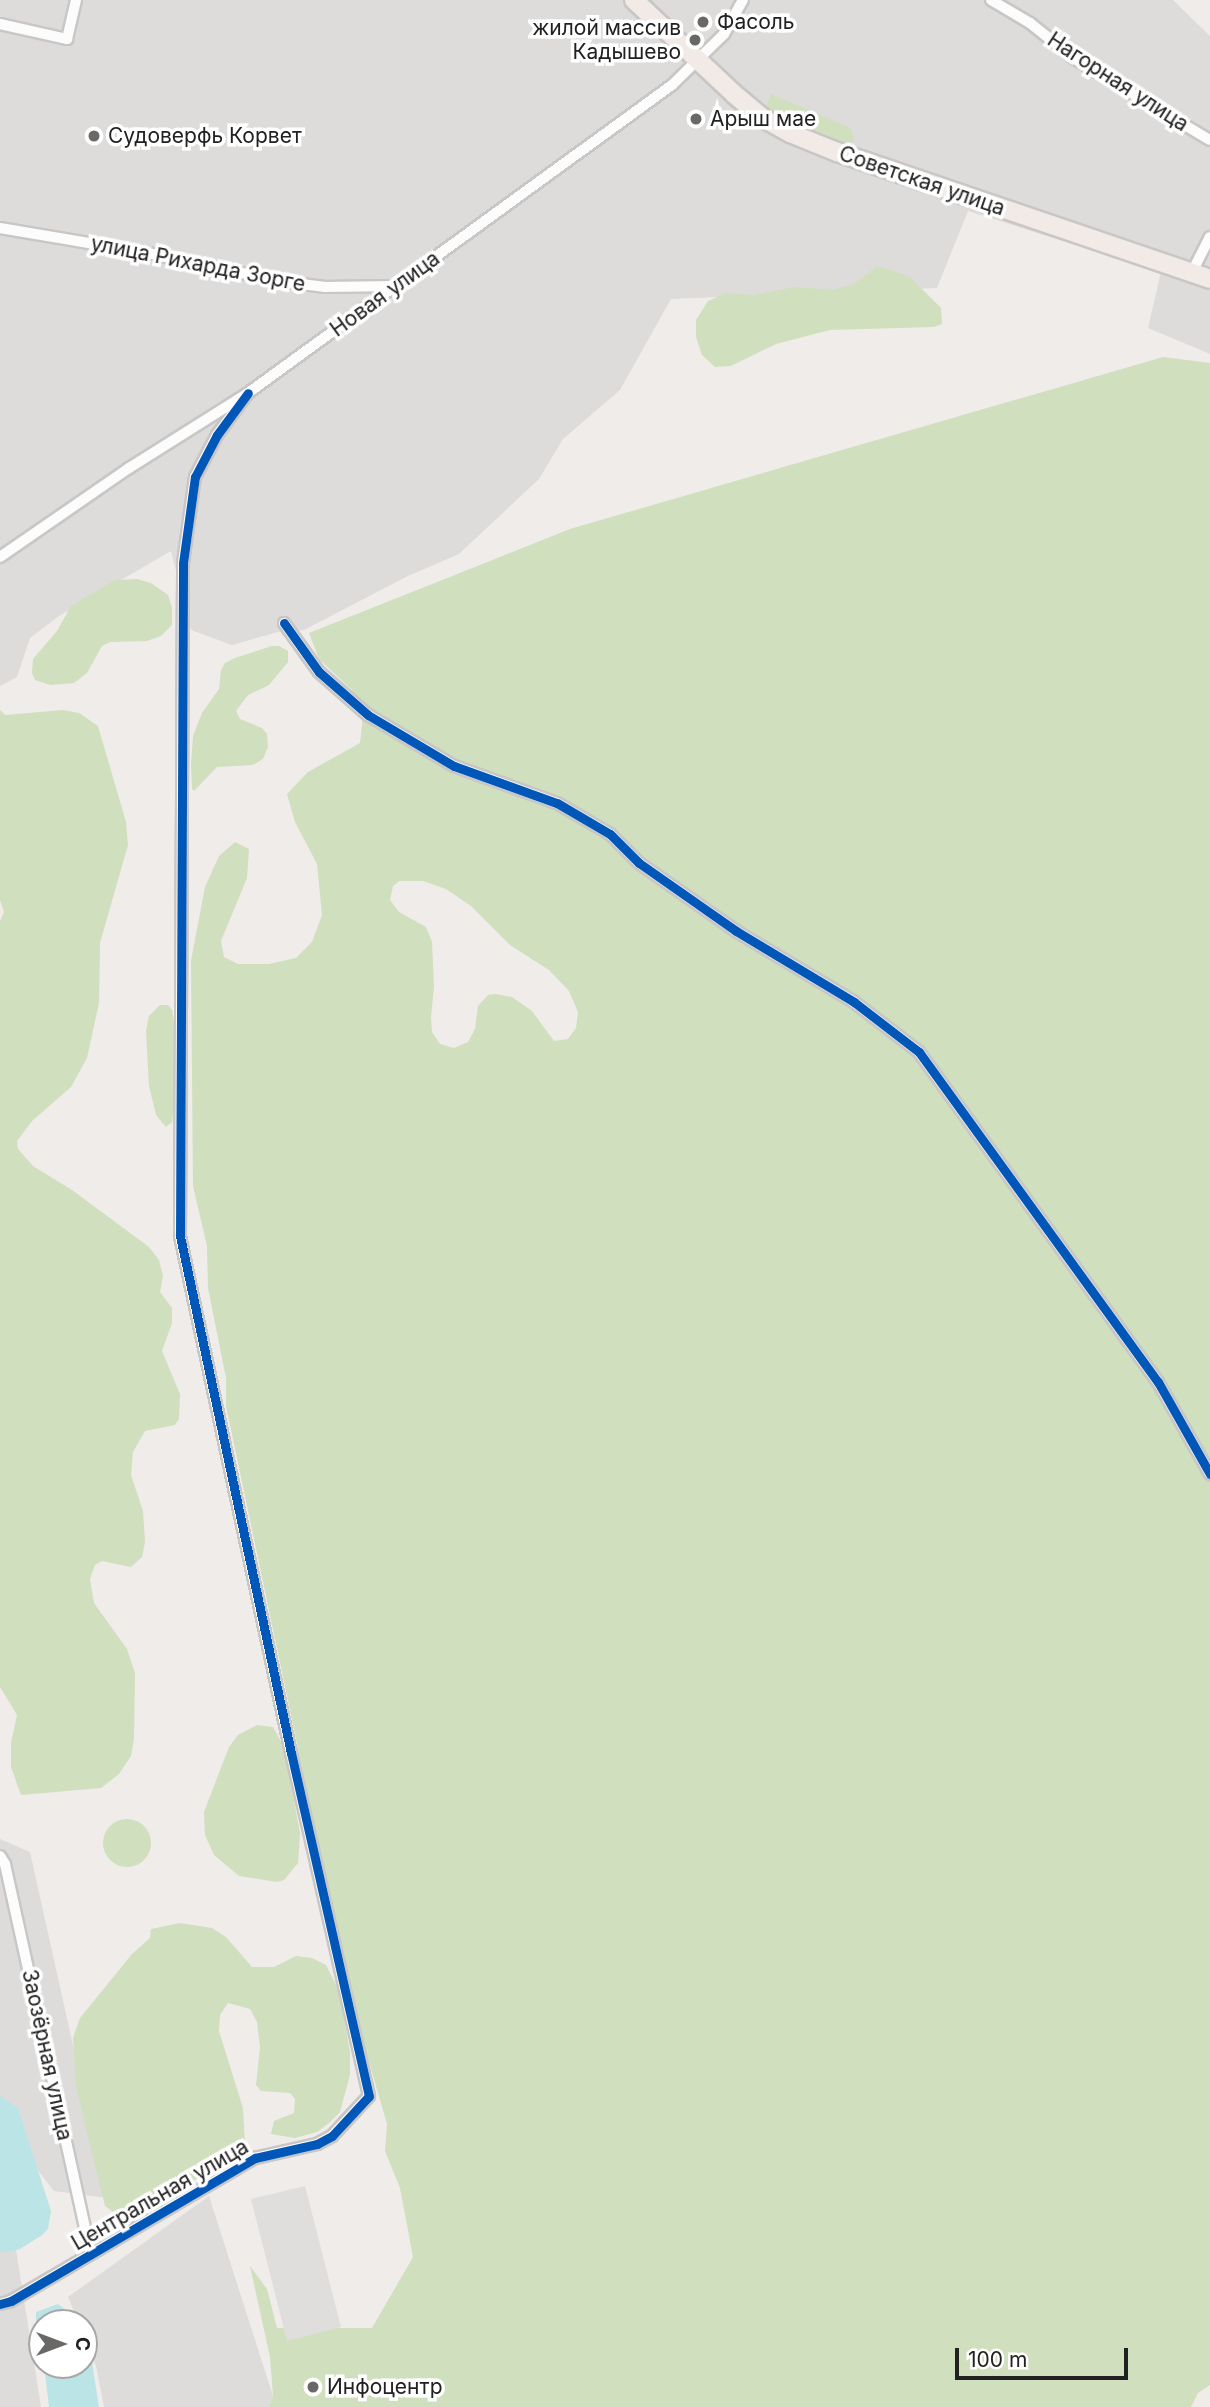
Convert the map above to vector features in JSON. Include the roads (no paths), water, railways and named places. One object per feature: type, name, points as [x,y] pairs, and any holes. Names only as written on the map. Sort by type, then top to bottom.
[{"type":"main road","name":"Советская улица","points":[[634,0],[696,60],[761,117],[790,133],[837,152],[1210,279]]},
{"type":"street","points":[[0,24],[67,39],[76,0]]},
{"type":"street","name":"Новая улица","points":[[0,557],[129,468],[248,393],[672,85],[724,34],[743,0]]},
{"type":"street","name":"Нагорная улица","points":[[991,0],[1030,23],[1075,59],[1210,140]]},
{"type":"street","name":"улица Рихарда Зорге","points":[[0,228],[148,253],[285,282],[324,287],[397,286]]},
{"type":"street","points":[[1192,272],[1210,237]]},
{"type":"street","name":"Центральная улица","points":[[0,2304],[11,2301],[255,2158],[324,2140],[369,2096],[291,1753],[180,1236],[183,563],[195,477],[217,435],[248,393]]},
{"type":"street","points":[[284,624],[319,672],[368,715],[454,766],[556,803],[610,834],[639,863],[736,931],[854,1002],[919,1052],[1158,1382],[1210,1474]]},
{"type":"street","name":"Заозёрная улица","points":[[0,1856],[5,1864],[91,2254]]},
{"type":"water","points":[[0,2096],[18,2108],[51,2211],[48,2229],[42,2235],[20,2249],[8,2252],[0,2251]]},
{"type":"water","points":[[58,2304],[65,2309],[44,2309]]},
{"type":"water","points":[[46,2379],[95,2379],[99,2407],[49,2407]]},
{"type":"place","name":"Фасоль","points":[[703,22]]},
{"type":"place","name":"жилой массив Кадышево","points":[[695,40]]},
{"type":"place","name":"Арыш мае","points":[[696,119]]},
{"type":"place","name":"Судоверфь Корвет","points":[[94,136]]},
{"type":"place","name":"Инфоцентр","points":[[313,2387]]}]
